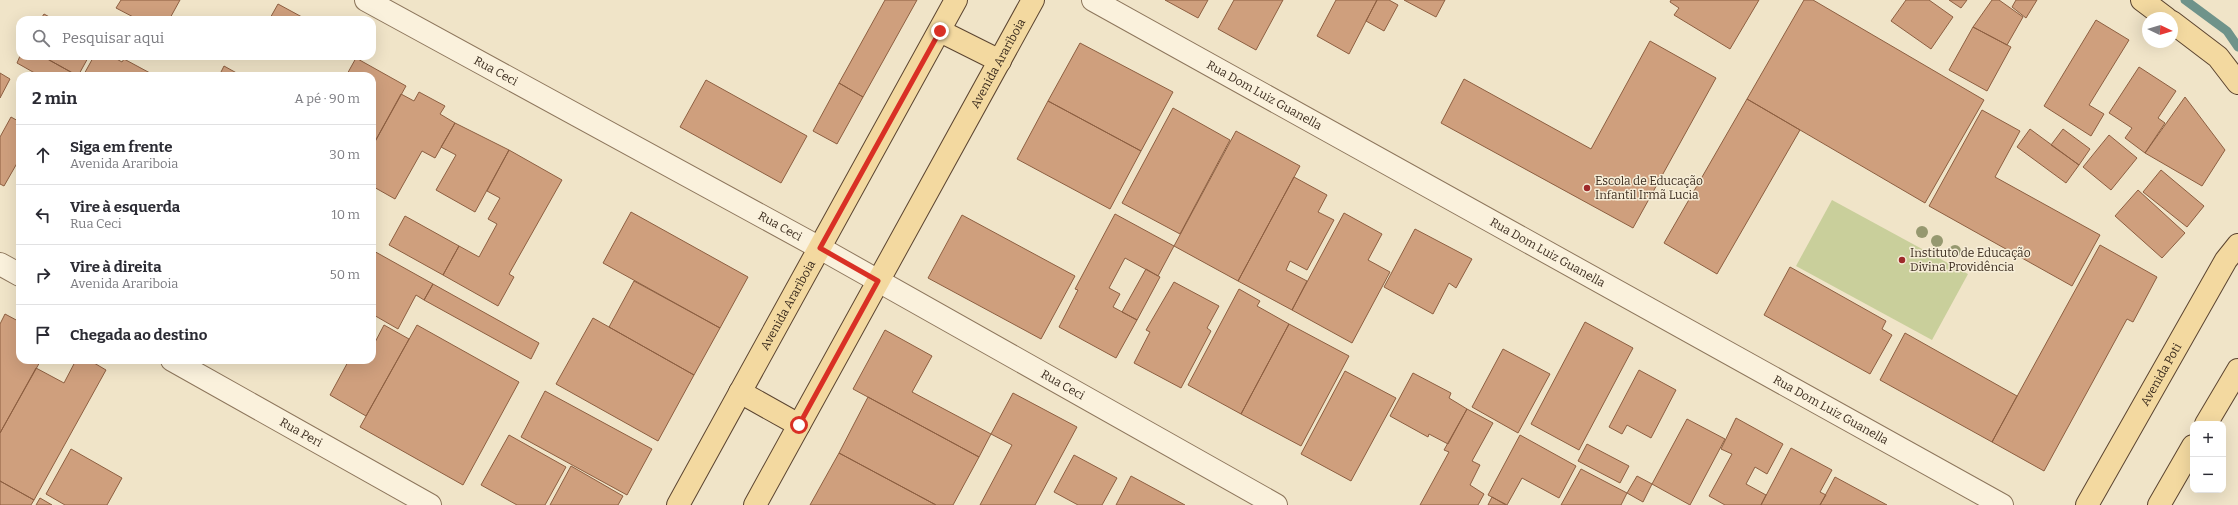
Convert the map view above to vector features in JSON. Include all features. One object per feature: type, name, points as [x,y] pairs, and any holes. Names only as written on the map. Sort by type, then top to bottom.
[{"type":"main road","name":"Avenida Arariboia","points":[[678,505],[956,0]]},
{"type":"main road","name":"Avenida Arariboia","points":[[755,505],[1033,0]]},
{"type":"main road","points":[[2142,0],[2158,12]]},
{"type":"main road","points":[[2178,27],[2218,57],[2238,83]]},
{"type":"main road","points":[[940,31],[1000,61]]},
{"type":"main road","name":"Avenida Poti","points":[[2087,505],[2226,260],[2238,245]]},
{"type":"main road","points":[[2208,421],[2238,370]]},
{"type":"main road","points":[[740,392],[799,425]]},
{"type":"main road","points":[[2159,505],[2190,451]]},
{"type":"street","name":"Rua Ceci","points":[[366,0],[820,248],[1276,505]]},
{"type":"street","name":"Rua Dom Luiz Guanella","points":[[1093,0],[2002,505]]},
{"type":"street","points":[[0,264],[16,273]]},
{"type":"street","name":"Rua Peri","points":[[179,364],[430,505]]},
{"type":"green space","points":[[1832,200],[1968,274],[1932,340],[1796,266]]},
{"type":"building","points":[[121,0],[180,0],[171,16],[131,16],[116,8]]},
{"type":"building","points":[[885,0],[917,0],[863,97],[839,83]]},
{"type":"building","points":[[1165,0],[1208,0],[1198,18]]},
{"type":"building","points":[[1234,0],[1283,0],[1256,50],[1218,29]]},
{"type":"building","points":[[1336,0],[1377,0],[1349,54],[1317,36]]},
{"type":"building","points":[[1377,0],[1389,0],[1398,5],[1384,31],[1366,21]]},
{"type":"building","points":[[1404,0],[1445,0],[1436,17]]},
{"type":"building","points":[[1671,0],[1759,0],[1730,49],[1674,15],[1679,8],[1670,2]]},
{"type":"building","points":[[1804,0],[1813,0],[1984,100],[1925,203],[1747,99]]},
{"type":"building","points":[[1906,0],[1929,0],[1953,17],[1931,49],[1891,21]]},
{"type":"building","points":[[1949,0],[1967,0],[1961,8]]},
{"type":"building","points":[[1992,0],[1999,0],[2023,17],[2007,45],[1973,27]]},
{"type":"building","points":[[2016,0],[2037,0],[2026,18],[2012,7]]},
{"type":"building","points":[[278,4],[300,16],[271,16]]},
{"type":"building","points":[[2096,20],[2129,40],[2089,105],[2104,114],[2091,136],[2044,106]]},
{"type":"building","points":[[1973,27],[2011,47],[1987,91],[1949,70]]},
{"type":"building","points":[[1650,41],[1716,78],[1633,228],[1441,123],[1464,79],[1591,149]]},
{"type":"building","points":[[1080,43],[1173,92],[1141,151],[1048,101]]},
{"type":"building","points":[[18,60],[49,60],[71,72],[33,72],[17,63]]},
{"type":"building","points":[[49,60],[87,60],[80,72],[71,72]]},
{"type":"building","points":[[92,60],[118,60],[122,62],[126,60],[148,72],[85,72]]},
{"type":"building","points":[[355,60],[360,60],[406,86],[376,140],[376,72],[348,72]]},
{"type":"building","points":[[224,66],[235,72],[221,72]]},
{"type":"building","points":[[2139,67],[2176,91],[2158,118],[2165,123],[2145,153],[2125,138],[2132,128],[2109,113]]},
{"type":"building","points":[[0,73],[10,79],[0,98]]},
{"type":"building","points":[[706,80],[807,136],[781,183],[680,127]]},
{"type":"building","points":[[839,83],[863,97],[837,144],[813,131]]},
{"type":"building","points":[[419,92],[445,106],[440,114],[455,123],[435,158],[422,151],[395,199],[376,188],[376,140],[401,94],[414,101]]},
{"type":"building","points":[[2185,97],[2225,150],[2202,186],[2145,153]]},
{"type":"building","points":[[1747,99],[1800,130],[1717,274],[1664,243]]},
{"type":"building","points":[[1048,101],[1141,151],[1110,209],[1017,159]]},
{"type":"building","points":[[1173,108],[1230,140],[1180,234],[1122,203]]},
{"type":"building","points":[[1982,110],[2020,131],[1995,177],[2100,235],[2072,286],[1929,206]]},
{"type":"building","points":[[11,117],[16,120],[16,165],[4,186],[0,184],[0,137]]},
{"type":"building","points":[[455,123],[509,150],[475,212],[436,190],[456,155],[441,147]]},
{"type":"building","points":[[2030,129],[2079,165],[2066,183],[2017,147]]},
{"type":"building","points":[[2063,129],[2090,149],[2079,165],[2051,145]]},
{"type":"building","points":[[1236,131],[1300,166],[1238,281],[1174,246]]},
{"type":"building","points":[[2109,135],[2137,158],[2111,190],[2083,167]]},
{"type":"building","points":[[509,150],[562,180],[509,274],[514,277],[498,306],[443,275],[459,246],[479,257],[497,224],[488,219],[500,198],[487,191]]},
{"type":"building","points":[[2161,170],[2204,206],[2187,227],[2143,192]]},
{"type":"building","points":[[1294,177],[1327,195],[1318,212],[1334,220],[1307,270],[1290,261],[1286,270],[1307,281],[1292,310],[1238,281]]},
{"type":"building","points":[[2138,190],[2185,233],[2162,258],[2115,216]]},
{"type":"building","points":[[631,212],[748,277],[720,328],[603,263]]},
{"type":"building","points":[[1344,213],[1382,234],[1368,260],[1390,272],[1352,343],[1292,310]]},
{"type":"building","points":[[1115,214],[1174,246],[1158,276],[1125,258],[1109,288],[1120,294],[1113,307],[1137,320],[1116,358],[1059,327],[1078,290],[1075,289]]},
{"type":"building","points":[[962,215],[1075,276],[1041,339],[928,278]]},
{"type":"building","points":[[405,216],[459,246],[443,275],[389,245]]},
{"type":"building","points":[[1415,229],[1472,259],[1456,288],[1449,283],[1433,314],[1384,287]]},
{"type":"building","points":[[2100,245],[2157,277],[2133,322],[2127,319],[2044,471],[1992,442]]},
{"type":"building","points":[[376,252],[433,284],[424,300],[416,295],[398,329],[376,316]]},
{"type":"building","points":[[1790,267],[1886,321],[1882,329],[1892,335],[1870,374],[1764,315]]},
{"type":"building","points":[[1146,269],[1160,277],[1137,320],[1122,312]]},
{"type":"building","points":[[634,281],[720,328],[694,375],[609,327]]},
{"type":"building","points":[[1174,282],[1219,306],[1207,328],[1211,331],[1181,388],[1134,363],[1150,332],[1146,330]]},
{"type":"building","points":[[433,284],[539,343],[531,359],[424,300]]},
{"type":"building","points":[[1239,289],[1260,301],[1257,306],[1289,324],[1241,414],[1188,385]]},
{"type":"building","points":[[5,314],[16,320],[16,364],[39,364],[0,433],[0,324]]},
{"type":"building","points":[[593,318],[694,375],[658,441],[556,384]]},
{"type":"building","points":[[1585,322],[1633,348],[1579,450],[1531,424]]},
{"type":"building","points":[[1289,324],[1349,356],[1301,446],[1241,414]]},
{"type":"building","points":[[384,325],[409,339],[366,416],[330,395],[347,364],[376,364],[376,340]]},
{"type":"building","points":[[417,325],[519,382],[463,485],[360,427]]},
{"type":"building","points":[[885,330],[932,356],[912,392],[991,434],[979,457],[853,389]]},
{"type":"building","points":[[1905,333],[2017,396],[1992,442],[1880,380]]},
{"type":"building","points":[[1503,349],[1550,374],[1518,433],[1472,407]]},
{"type":"building","points":[[74,364],[96,364],[106,370],[34,500],[0,481],[0,433],[36,368],[64,383]]},
{"type":"building","points":[[1639,370],[1676,390],[1651,438],[1627,425],[1622,434],[1609,427]]},
{"type":"building","points":[[1345,371],[1396,398],[1351,481],[1301,454]]},
{"type":"building","points":[[1413,373],[1451,393],[1449,398],[1467,409],[1448,444],[1429,434],[1428,437],[1390,416]]},
{"type":"building","points":[[545,391],[652,449],[627,495],[521,437]]},
{"type":"building","points":[[1013,393],[1077,427],[1035,505],[980,505],[1012,445],[991,434]]},
{"type":"building","points":[[868,397],[979,457],[953,505],[936,505],[839,453]]},
{"type":"building","points":[[1467,409],[1493,423],[1472,461],[1480,465],[1470,485],[1484,494],[1478,505],[1420,505],[1449,452],[1444,450]]},
{"type":"building","points":[[1736,418],[1783,444],[1767,474],[1755,467],[1746,484],[1766,495],[1761,505],[1725,505],[1709,496],[1732,454],[1721,449]]},
{"type":"building","points":[[1687,419],[1725,439],[1690,505],[1652,484]]},
{"type":"building","points":[[509,435],[566,467],[545,505],[517,505],[481,485]]},
{"type":"building","points":[[1520,435],[1576,466],[1559,498],[1522,478],[1507,505],[1488,495]]},
{"type":"building","points":[[1587,444],[1629,466],[1620,483],[1578,461]]},
{"type":"building","points":[[1791,448],[1832,470],[1820,492],[1826,495],[1820,505],[1761,505]]},
{"type":"building","points":[[71,449],[122,478],[107,505],[65,505],[46,494]]},
{"type":"building","points":[[839,453],[936,505],[810,505]]},
{"type":"building","points":[[1074,455],[1117,478],[1102,505],[1078,505],[1054,492]]},
{"type":"building","points":[[571,466],[623,496],[618,505],[550,505]]},
{"type":"building","points":[[1581,469],[1627,493],[1621,505],[1561,505]]},
{"type":"building","points":[[1131,476],[1185,505],[1116,505]]},
{"type":"building","points":[[1637,476],[1652,484],[1643,502],[1627,493]]},
{"type":"building","points":[[1835,477],[1887,505],[1820,505]]},
{"type":"building","points":[[0,481],[34,500],[31,505],[0,505]]},
{"type":"building","points":[[1492,497],[1506,505],[1488,505]]},
{"type":"building","points":[[40,498],[52,505],[36,505]]},
{"type":"waterway","points":[[2185,0],[2227,31],[2238,47]]},
{"type":"place","name":"Escola de Educação Infantil Irmã Lucia","points":[[1587,188]]},
{"type":"place","name":"Instituto de Educação Divina Providência","points":[[1902,260]]},
{"type":"route","points":[[799,425],[878,281],[820,248],[940,31]]}]
